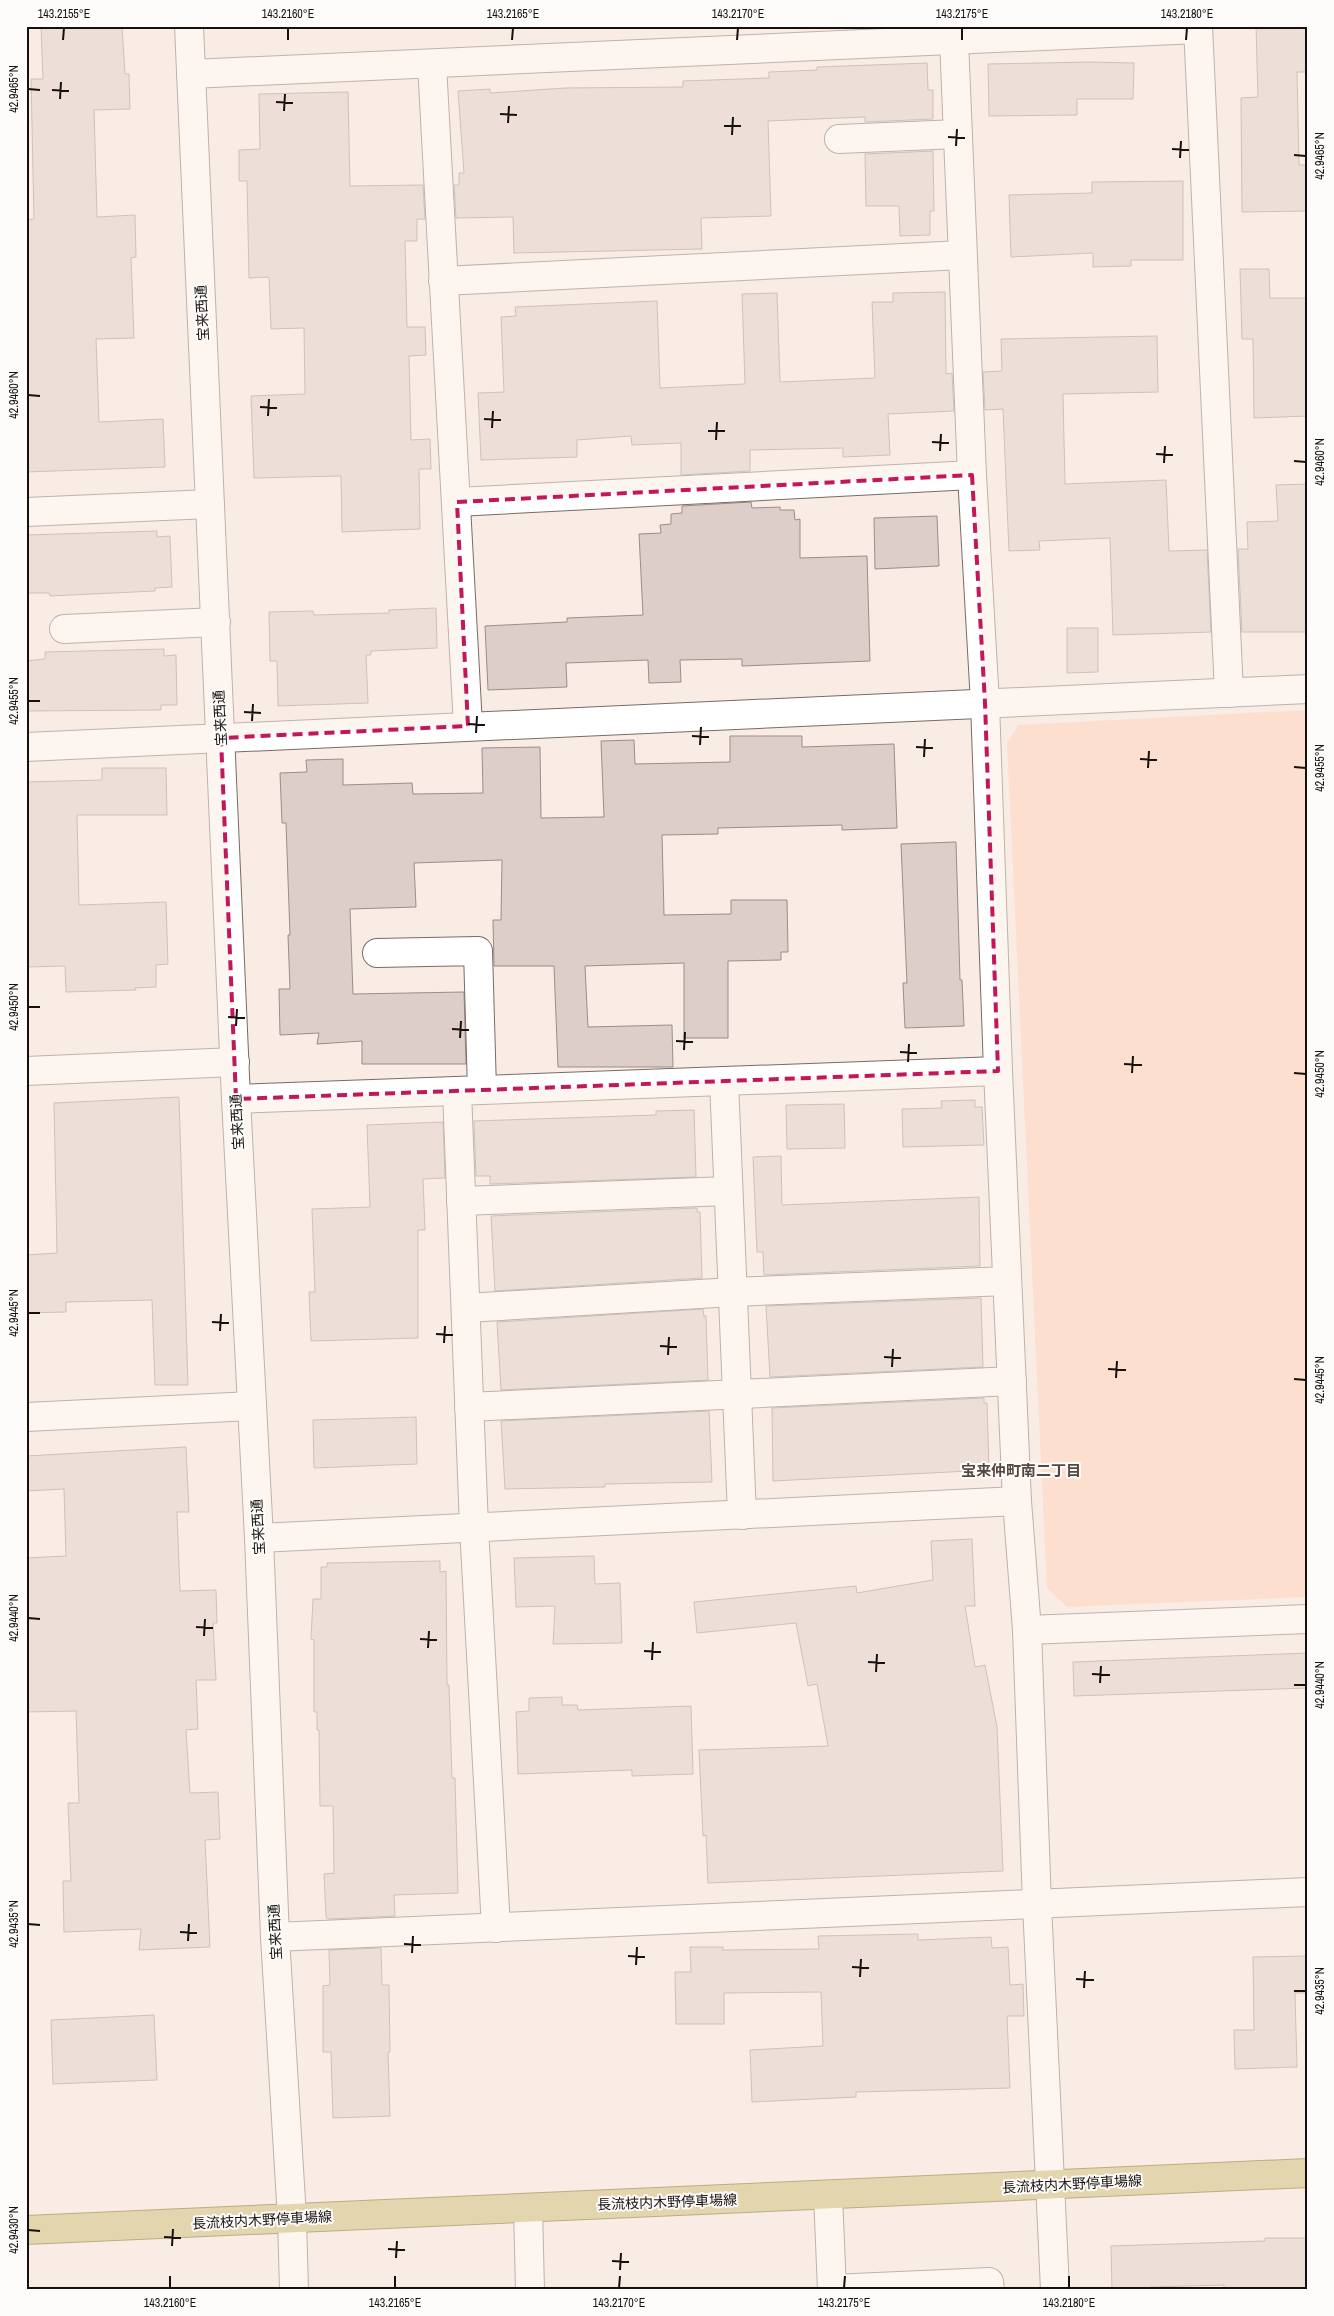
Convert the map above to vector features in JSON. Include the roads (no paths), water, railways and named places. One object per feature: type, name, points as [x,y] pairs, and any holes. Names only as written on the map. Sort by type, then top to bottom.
[{"type":"main road","name":"長流枝内木野停車場線","points":[[26,2230],[1308,2173]]},
{"type":"street","name":"宝来西通","points":[[189,26],[234,1062],[259,1538],[275,1937],[292,2218],[294,2290]]},
{"type":"street","points":[[192,74],[432,64],[771,37],[954,40],[1198,27],[1229,693]]},
{"type":"street","points":[[954,40],[972,475],[985,703],[1007,1281],[1017,1501],[1027,1630],[1037,1904],[1055,2290]]},
{"type":"street","points":[[432,64],[468,726]]},
{"type":"street","points":[[839,139],[958,134]]},
{"type":"street","points":[[443,282],[962,256]]},
{"type":"street","points":[[457,502],[972,475]]},
{"type":"street","points":[[26,512],[210,504]]},
{"type":"street","points":[[64,629],[216,622]]},
{"type":"street","points":[[26,747],[1308,689]]},
{"type":"street","points":[[377,953],[478,951],[461,1201],[474,1527],[496,1928]]},
{"type":"street","points":[[26,1071],[234,1062]]},
{"type":"street","points":[[236,1099],[998,1071]]},
{"type":"street","points":[[724,1081],[742,1515]]},
{"type":"street","points":[[461,1201],[728,1191]]},
{"type":"street","points":[[466,1308],[733,1292],[1007,1281]]},
{"type":"street","points":[[470,1407],[1012,1381]]},
{"type":"street","points":[[26,1417],[252,1406]]},
{"type":"street","points":[[259,1538],[1017,1501]]},
{"type":"street","points":[[1027,1630],[1308,1619]]},
{"type":"street","points":[[275,1937],[1308,1892]]},
{"type":"street","points":[[828,2195],[832,2290],[989,2282],[990,2290]]},
{"type":"street","points":[[528,2208],[530,2290]]},
{"type":"district","name":"宝来仲町南二丁目","points":[[1021,1471]]}]
